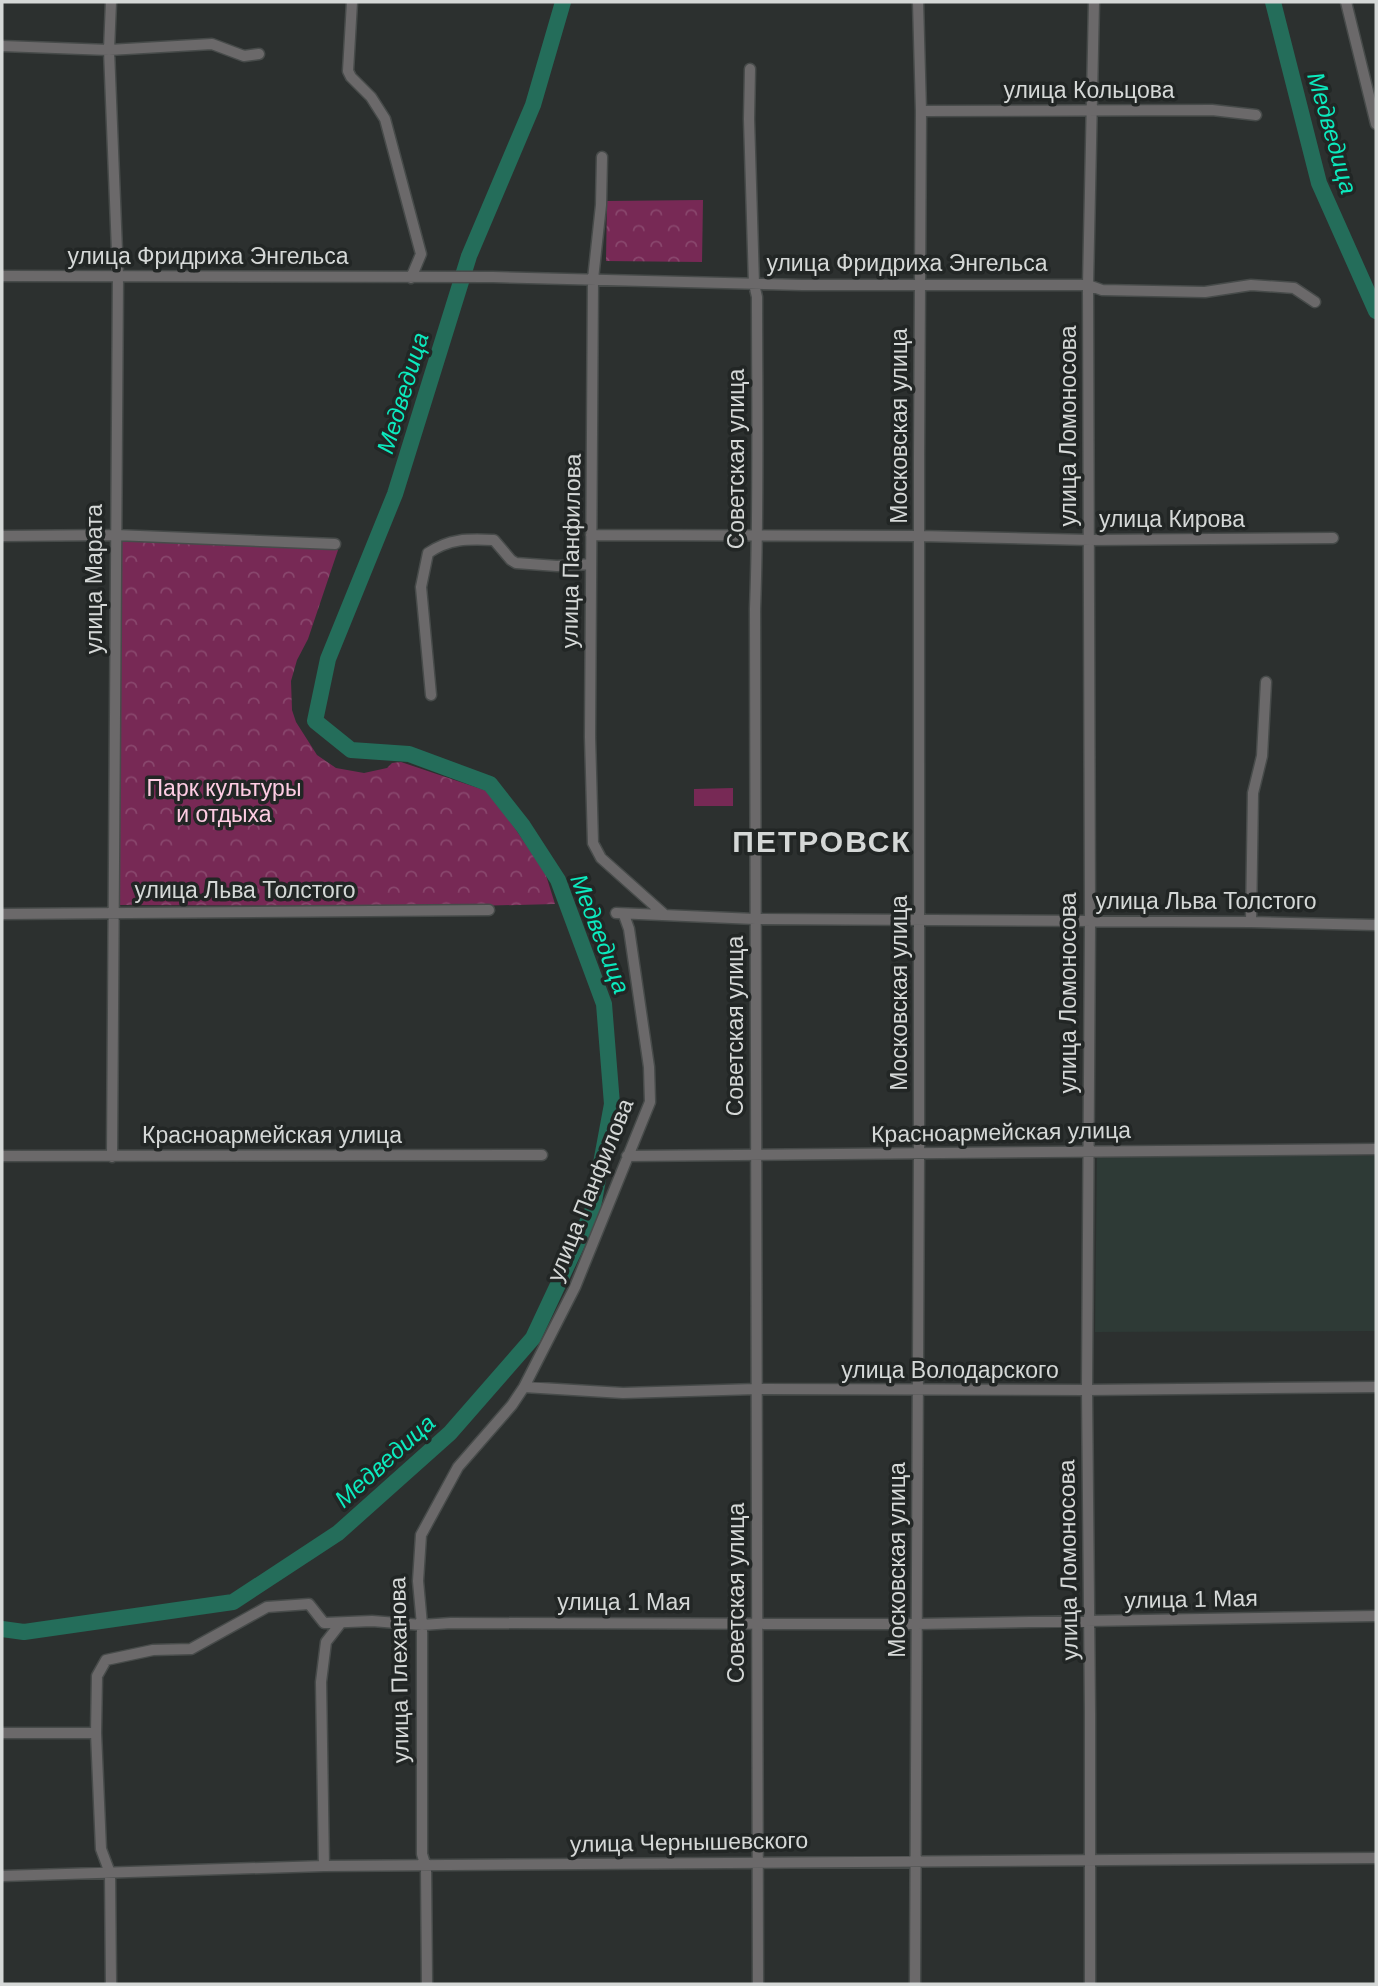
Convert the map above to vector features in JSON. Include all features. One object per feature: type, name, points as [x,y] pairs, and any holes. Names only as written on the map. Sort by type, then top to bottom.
[{"type":"street","name":"улица Марата","points":[[111,2],[109,50],[118,276],[112,1157]]},
{"type":"street","points":[[352,2],[348,71],[371,97],[385,119],[421,254],[413,278]]},
{"type":"street","name":"Московская улица","points":[[915,1984],[920,919],[921,111],[918,2]]},
{"type":"street","name":"улица Ломоносова","points":[[1090,1984],[1087,1391],[1090,922],[1088,285],[1094,2]]},
{"type":"street","points":[[1346,2],[1376,124]]},
{"type":"street","points":[[2,46],[109,50],[212,44],[244,57],[259,54]]},
{"type":"street","name":"Советская улица","points":[[750,69],[754,284],[757,298],[758,536],[755,609],[758,1984]]},
{"type":"street","name":"улица Кольцова","points":[[921,111],[1212,110],[1256,114]]},
{"type":"street","name":"улица Панфилова","points":[[602,157],[601,205],[593,279],[590,737],[593,843],[601,858],[665,915]]},
{"type":"street","name":"улица Фридриха Энгельса","points":[[2,276],[493,277],[754,284],[1088,285],[1102,290],[1205,292],[1251,285],[1294,288],[1315,302]]},
{"type":"street","points":[[2,536],[115,535],[335,544]]},
{"type":"street","name":"улица Кирова","points":[[591,535],[920,536],[1090,540],[1333,538]]},
{"type":"street","points":[[431,695],[421,587],[428,553],[442,543],[472,539],[494,540],[516,563],[557,566],[591,564]]},
{"type":"street","points":[[1251,922],[1253,793],[1262,756],[1266,682]]},
{"type":"street","name":"улица Льва Толстого","points":[[2,914],[489,910]]},
{"type":"street","name":"улица Панфилова","points":[[524,1387],[575,1287],[650,1102],[647,1054],[629,929],[620,914]]},
{"type":"street","name":"улица Льва Толстого","points":[[620,914],[755,919],[1376,925]]},
{"type":"street","name":"Красноармейская улица","points":[[627,1156],[1376,1149]]},
{"type":"street","name":"Красноармейская улица","points":[[2,1156],[542,1155]]},
{"type":"street","name":"улица Володарского","points":[[524,1387],[623,1393],[1376,1387]]},
{"type":"street","name":"улица Плеханова","points":[[428,1984],[426,1867],[422,1854],[422,1625],[418,1581],[421,1535],[458,1467],[512,1405],[524,1387]]},
{"type":"street","points":[[111,1984],[110,1873],[101,1849],[96,1733],[97,1676],[106,1660],[153,1650],[191,1649],[267,1607],[309,1604],[324,1623],[340,1624]]},
{"type":"street","name":"улица 1 Мая","points":[[340,1624],[372,1621],[422,1625],[1089,1622],[1376,1616]]},
{"type":"street","points":[[324,1866],[321,1682],[326,1642],[340,1624]]},
{"type":"street","points":[[2,1733],[96,1733]]},
{"type":"street","name":"улица Чернышевского","points":[[2,1876],[324,1866],[1376,1858]]},
{"type":"shaded area","points":[[1097,1155],[1376,1156],[1376,1331],[1095,1332]]},
{"type":"green space","points":[[703,200],[702,262],[606,261],[607,201]]},
{"type":"green space","name":"Парк культуры и отдыха","points":[[117,538],[338,550],[291,681],[292,710],[296,722],[317,755],[336,768],[364,773],[401,762],[490,792],[545,872],[555,904],[120,905]]},
{"type":"green space","points":[[733,788],[733,806],[694,806],[694,789]]},
{"type":"waterway","name":"Медведица","points":[[2,1629],[24,1632],[233,1602],[338,1533],[450,1433],[533,1338],[592,1212],[612,1104],[604,1004],[558,880],[523,826],[490,784],[409,754],[351,750],[315,721],[328,659],[395,494],[469,256],[533,105],[563,2]]},
{"type":"waterway","name":"Медведица","points":[[1273,2],[1319,183],[1376,311]]},
{"type":"district","name":"ПЕТРОВСК","points":[[822,842]]}]
